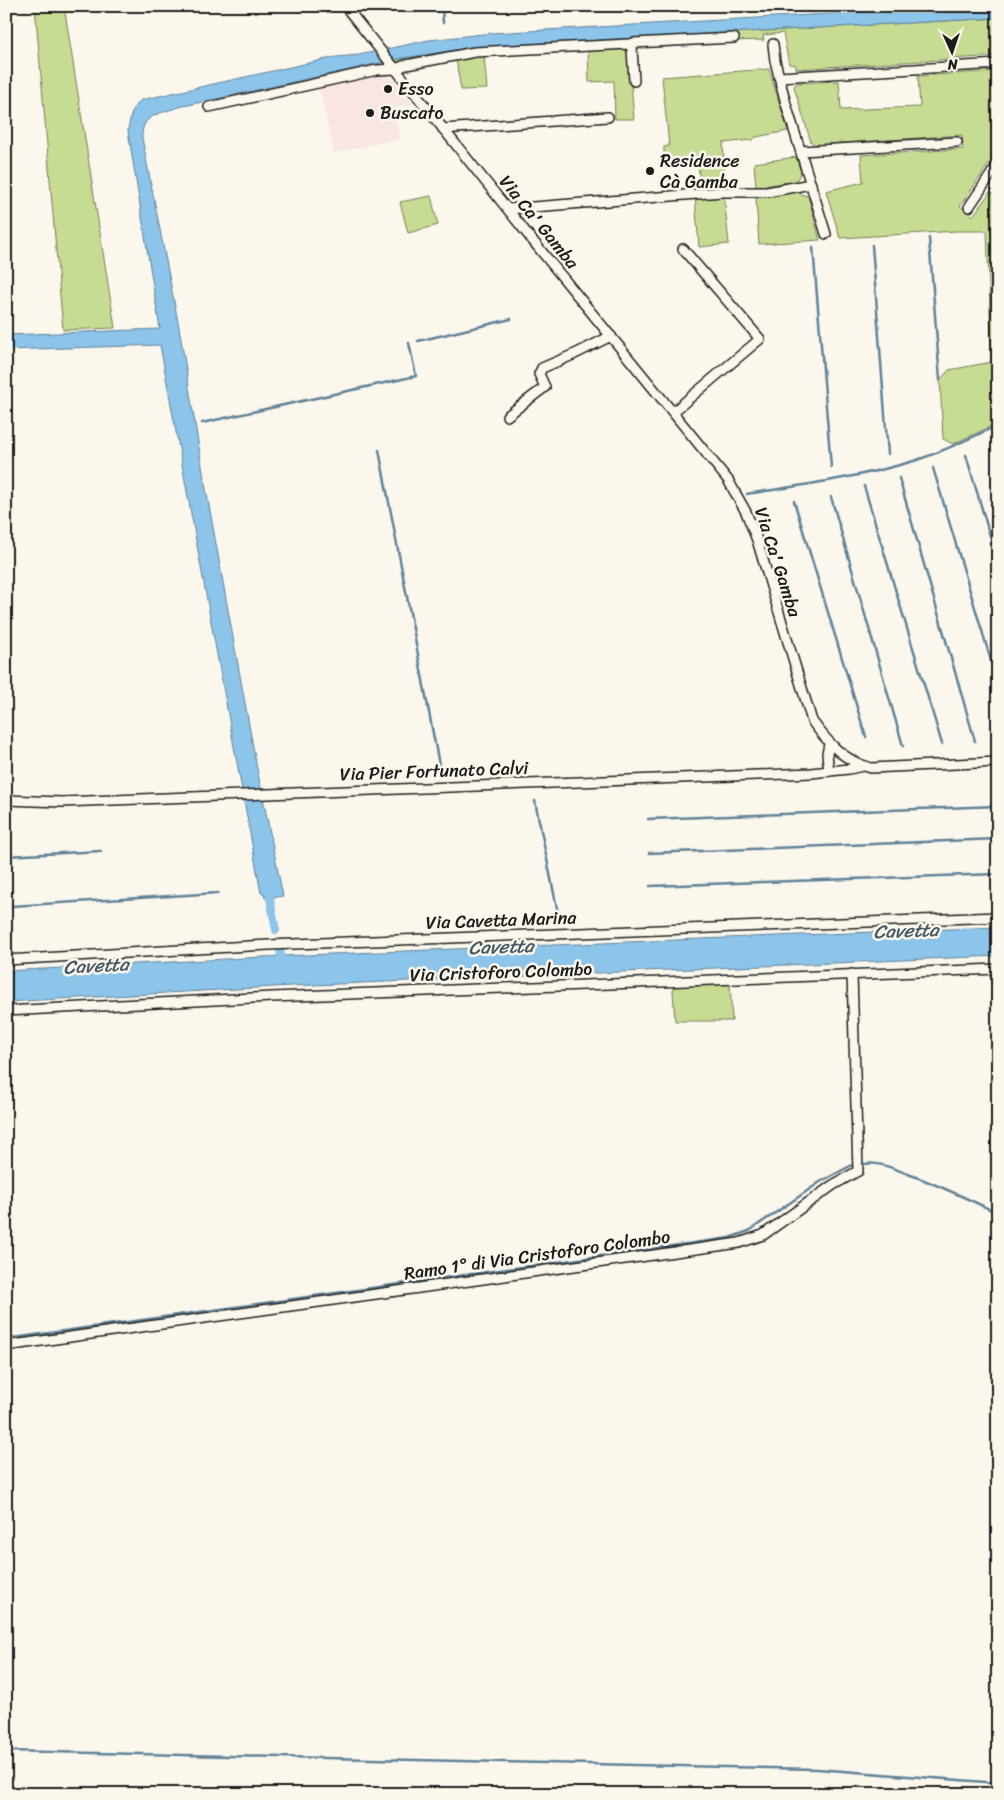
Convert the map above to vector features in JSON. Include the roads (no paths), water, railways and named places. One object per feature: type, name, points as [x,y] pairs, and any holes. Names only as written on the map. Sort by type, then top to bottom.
[{"type":"street","name":"Via Ca' Gamba","points":[[345,6],[611,336],[721,469],[746,512],[757,540],[812,722],[829,744],[840,753],[863,766],[883,768],[998,762]]},
{"type":"street","points":[[210,108],[392,66],[475,52],[734,38]]},
{"type":"street","points":[[773,44],[779,77],[826,234]]},
{"type":"street","points":[[630,45],[634,82]]},
{"type":"street","points":[[779,77],[998,64]]},
{"type":"street","points":[[443,129],[608,116]]},
{"type":"street","points":[[801,151],[957,142]]},
{"type":"street","points":[[969,207],[998,164]]},
{"type":"street","points":[[508,209],[722,192],[767,192],[811,184]]},
{"type":"street","points":[[673,412],[760,339],[683,248]]},
{"type":"street","points":[[508,416],[545,387],[539,374],[542,368],[611,336]]},
{"type":"street","points":[[829,744],[827,754],[829,771]]},
{"type":"street","name":"Via Pier Fortunato Calvi","points":[[6,800],[62,802],[241,795],[829,771],[863,766]]},
{"type":"street","name":"Via Cavetta Marina","points":[[6,960],[268,945],[998,917]]},
{"type":"street","name":"Via Cristoforo Colombo","points":[[6,1011],[272,997],[998,969]]},
{"type":"street","name":"Ramo 1° di Via Cristoforo Colombo","points":[[6,1346],[738,1243],[763,1235],[833,1185],[858,1171],[852,974]]},
{"type":"water","points":[[968,6],[998,6],[998,18],[477,47],[403,58],[179,107],[148,119],[142,138],[179,327],[204,478],[257,769],[283,896],[265,898],[264,893],[261,893],[160,345],[6,350],[6,335],[160,329],[128,131],[129,122],[138,103],[141,100],[336,57],[359,55],[429,40],[492,33]]},
{"type":"water","name":"Cavetta","points":[[998,927],[998,956],[291,986],[6,1002],[6,971],[281,956]]},
{"type":"waterway","points":[[442,6],[443,23]]},
{"type":"waterway","points":[[929,238],[940,380]]},
{"type":"waterway","points":[[872,245],[888,454]]},
{"type":"waterway","points":[[813,247],[831,467]]},
{"type":"waterway","points":[[418,341],[511,319]]},
{"type":"waterway","points":[[202,423],[416,376],[409,343]]},
{"type":"waterway","points":[[747,494],[833,480],[896,466],[938,453],[998,425]]},
{"type":"waterway","points":[[379,450],[440,770]]},
{"type":"waterway","points":[[966,455],[998,563]]},
{"type":"waterway","points":[[933,468],[998,684]]},
{"type":"waterway","points":[[899,478],[975,741]]},
{"type":"waterway","points":[[864,486],[942,744]]},
{"type":"waterway","points":[[831,497],[903,746]]},
{"type":"waterway","points":[[794,501],[866,737]]},
{"type":"waterway","points":[[535,801],[558,913]]},
{"type":"waterway","points":[[648,819],[998,806]]},
{"type":"waterway","points":[[649,853],[997,839]]},
{"type":"waterway","points":[[6,856],[101,851]]},
{"type":"waterway","points":[[650,886],[998,874]]},
{"type":"waterway","points":[[268,888],[276,930]]},
{"type":"waterway","points":[[12,906],[218,893]]},
{"type":"waterway","points":[[279,965],[280,949]]},
{"type":"waterway","points":[[864,1164],[876,1164],[892,1168],[942,1187],[998,1213]]},
{"type":"waterway","points":[[6,1339],[729,1238],[749,1231],[820,1182],[852,1165]]},
{"type":"waterway","points":[[6,1751],[817,1769],[998,1783]]},
{"type":"place","name":"Esso","points":[[388,89]]},
{"type":"place","name":"Buscato","points":[[370,113]]},
{"type":"place","name":"Residence Cà Gamba","points":[[650,171]]}]
